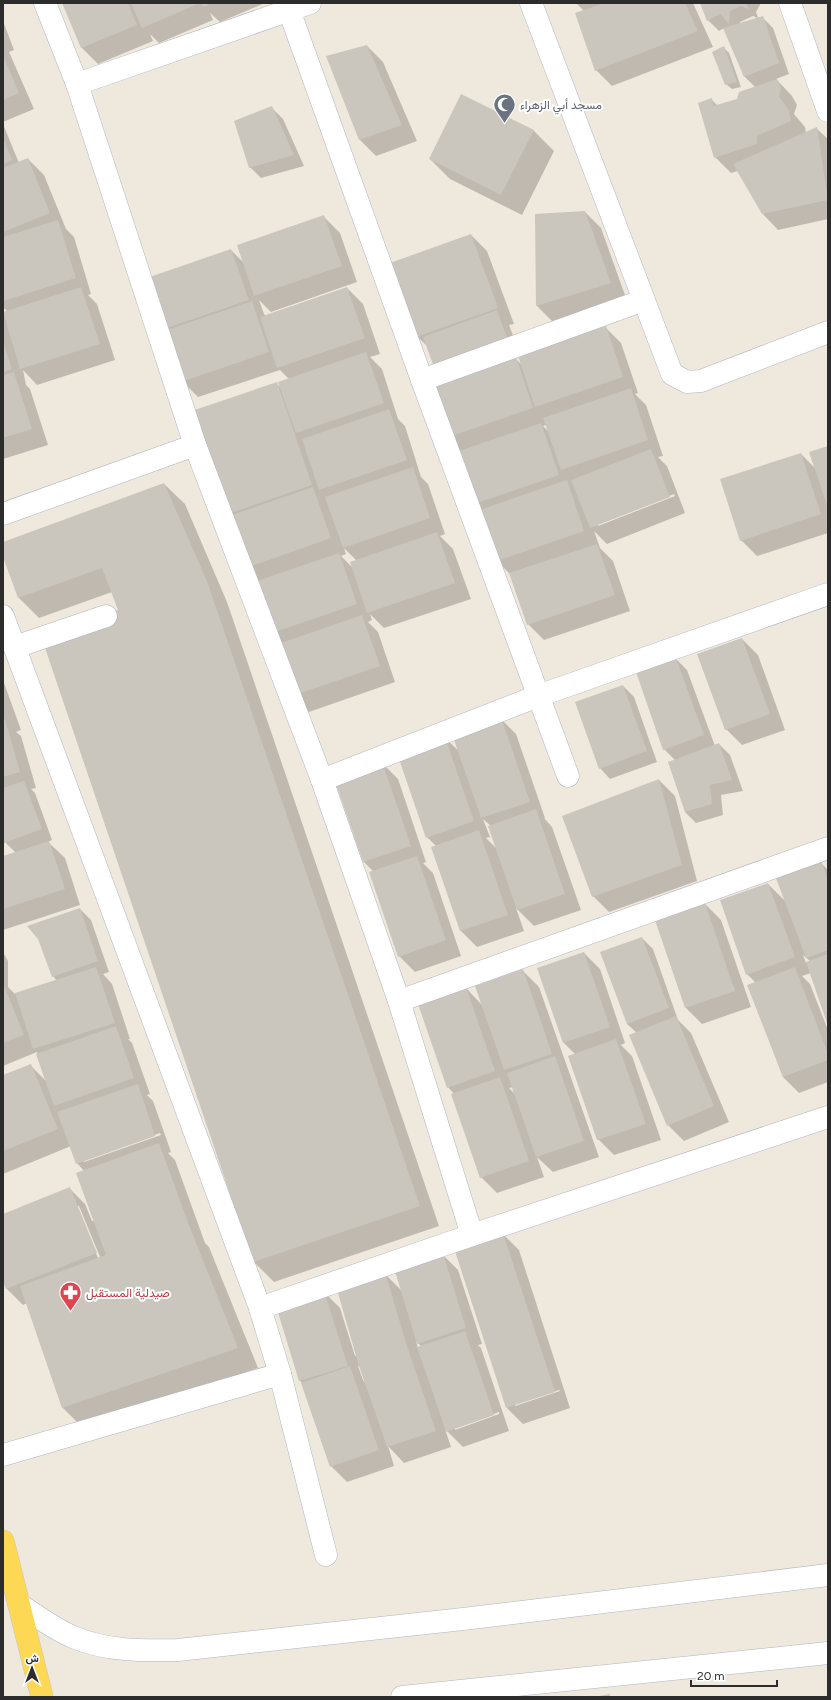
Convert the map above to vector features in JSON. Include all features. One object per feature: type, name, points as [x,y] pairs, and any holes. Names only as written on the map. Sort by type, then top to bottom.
[{"type":"main road","points":[[3,1541],[42,1697]]},
{"type":"street","points":[[45,3],[77,84],[195,445],[322,780],[398,1001],[472,1234]]},
{"type":"street","points":[[77,84],[310,3]]},
{"type":"street","points":[[531,3],[672,374],[687,382],[701,381],[828,332]]},
{"type":"street","points":[[790,3],[828,111]]},
{"type":"street","points":[[289,10],[422,380],[568,776]]},
{"type":"street","points":[[422,380],[644,300]]},
{"type":"street","points":[[3,514],[195,445]]},
{"type":"street","points":[[322,780],[538,696],[828,594]]},
{"type":"street","points":[[3,616],[260,1308],[280,1374],[326,1555]]},
{"type":"street","points":[[15,647],[106,616]]},
{"type":"street","points":[[398,1001],[828,848]]},
{"type":"street","points":[[260,1308],[472,1234],[828,1117]]},
{"type":"street","points":[[3,1455],[280,1374]]},
{"type":"street","points":[[20,1605],[72,1637],[105,1647],[140,1652],[178,1650],[828,1575]]},
{"type":"street","points":[[408,1697],[828,1653]]},
{"type":"building","points":[[62,3],[128,3],[137,25],[81,48]]},
{"type":"building","points":[[131,3],[198,3],[198,4],[142,28]]},
{"type":"building","points":[[201,3],[212,3],[203,7]]},
{"type":"building","points":[[605,3],[685,3],[698,31],[595,71],[575,13]]},
{"type":"building","points":[[700,3],[746,3],[749,10],[741,6],[730,11],[729,24],[720,14],[707,21]]},
{"type":"building","points":[[763,16],[779,63],[744,77],[723,28]]},
{"type":"building","points":[[367,45],[402,125],[359,140],[326,56]]},
{"type":"building","points":[[724,46],[737,82],[725,85],[712,52]]},
{"type":"building","points":[[3,55],[19,93],[3,100]]},
{"type":"building","points":[[777,79],[781,88],[779,97],[789,110],[791,121],[757,136],[757,144],[714,158],[698,103],[712,98],[713,106],[737,99],[739,92]]},
{"type":"building","points":[[461,94],[534,130],[501,195],[429,159]]},
{"type":"building","points":[[272,106],[294,155],[249,168],[234,121]]},
{"type":"building","points":[[817,127],[828,200],[762,214],[733,164]]},
{"type":"building","points":[[3,138],[12,160],[3,164]]},
{"type":"building","points":[[28,158],[50,213],[3,232],[3,168]]},
{"type":"building","points":[[585,211],[611,283],[536,306],[535,214]]},
{"type":"building","points":[[324,215],[342,266],[254,296],[237,245]]},
{"type":"building","points":[[58,220],[76,278],[3,301],[3,237]]},
{"type":"building","points":[[471,234],[498,308],[416,337],[390,263]]},
{"type":"building","points":[[231,249],[249,300],[161,330],[144,279]]},
{"type":"building","points":[[81,287],[100,344],[20,369],[3,312]]},
{"type":"building","points":[[347,287],[365,338],[277,368],[260,317]]},
{"type":"building","points":[[252,301],[269,352],[181,382],[164,331]]},
{"type":"building","points":[[497,310],[508,340],[434,367],[423,337]]},
{"type":"building","points":[[606,326],[623,377],[535,407],[518,356]]},
{"type":"building","points":[[3,341],[12,369],[3,372]]},
{"type":"building","points":[[366,352],[384,403],[296,433],[278,382]]},
{"type":"building","points":[[516,357],[533,408],[446,438],[428,387]]},
{"type":"building","points":[[14,372],[32,429],[3,438],[3,375]]},
{"type":"building","points":[[277,382],[312,485],[225,515],[189,412]]},
{"type":"building","points":[[631,388],[648,440],[561,470],[543,418]]},
{"type":"building","points":[[389,409],[407,460],[319,490],[302,439]]},
{"type":"building","points":[[541,423],[559,475],[471,505],[453,453]]},
{"type":"building","points":[[828,446],[828,508],[809,452]]},
{"type":"building","points":[[651,449],[670,497],[590,528],[571,480]]},
{"type":"building","points":[[801,453],[821,514],[740,541],[720,479]]},
{"type":"building","points":[[413,467],[430,518],[343,548],[325,497]]},
{"type":"building","points":[[567,480],[584,531],[497,561],[479,510]]},
{"type":"building","points":[[164,483],[207,581],[420,1206],[253,1262],[41,636],[118,610],[102,568],[18,598],[3,557],[3,542]]},
{"type":"building","points":[[313,487],[331,538],[243,569],[226,517]]},
{"type":"building","points":[[437,532],[455,583],[367,613],[350,562]]},
{"type":"building","points":[[597,544],[615,595],[527,625],[509,573]]},
{"type":"building","points":[[339,553],[357,604],[269,634],[251,583]]},
{"type":"building","points":[[362,615],[380,666],[292,696],[275,645]]},
{"type":"building","points":[[742,638],[770,714],[725,730],[697,654]]},
{"type":"building","points":[[676,658],[704,735],[663,750],[636,672]]},
{"type":"building","points":[[623,685],[647,751],[599,769],[575,702]]},
{"type":"building","points":[[501,717],[530,802],[481,818],[452,734]]},
{"type":"building","points":[[5,719],[20,772],[3,777],[3,720]]},
{"type":"building","points":[[445,737],[474,821],[426,838],[397,753]]},
{"type":"building","points":[[719,743],[732,780],[710,785],[712,804],[685,812],[668,762]]},
{"type":"building","points":[[382,762],[411,846],[363,862],[334,778]]},
{"type":"building","points":[[659,779],[682,865],[592,897],[562,816]]},
{"type":"building","points":[[24,781],[42,829],[4,843],[3,788]]},
{"type":"building","points":[[536,809],[565,894],[517,910],[488,826]]},
{"type":"building","points":[[479,830],[508,915],[460,931],[431,847]]},
{"type":"building","points":[[49,841],[65,889],[3,909],[3,856]]},
{"type":"building","points":[[417,856],[446,940],[398,957],[369,872]]},
{"type":"building","points":[[821,861],[828,881],[828,950],[806,958],[776,878]]},
{"type":"building","points":[[768,883],[795,957],[746,975],[720,900]]},
{"type":"building","points":[[705,903],[735,991],[685,1008],[655,920]]},
{"type":"building","points":[[80,908],[98,961],[52,977],[38,939],[27,926]]},
{"type":"building","points":[[642,937],[669,1008],[627,1024],[600,952]]},
{"type":"building","points":[[584,952],[610,1027],[563,1043],[537,968]]},
{"type":"building","points":[[828,954],[828,1026],[806,962]]},
{"type":"building","points":[[96,967],[115,1023],[33,1049],[15,993]]},
{"type":"building","points":[[795,967],[828,1054],[828,1060],[783,1077],[747,985]]},
{"type":"building","points":[[523,969],[552,1054],[504,1070],[475,986]]},
{"type":"building","points":[[3,983],[24,1035],[3,1043]]},
{"type":"building","points":[[466,987],[495,1071],[447,1088],[418,1004]]},
{"type":"building","points":[[676,1016],[714,1106],[667,1126],[629,1035]]},
{"type":"building","points":[[116,1026],[134,1078],[54,1106],[36,1054]]},
{"type":"building","points":[[616,1039],[646,1124],[597,1140],[568,1056]]},
{"type":"building","points":[[555,1056],[584,1141],[536,1157],[507,1073]]},
{"type":"building","points":[[31,1064],[58,1129],[3,1151],[3,1075]]},
{"type":"building","points":[[500,1077],[529,1161],[480,1178],[451,1094]]},
{"type":"building","points":[[138,1084],[155,1136],[76,1164],[57,1112]]},
{"type":"building","points":[[159,1143],[189,1225],[238,1348],[62,1408],[20,1286],[106,1255],[76,1173]]},
{"type":"building","points":[[70,1187],[97,1253],[6,1289],[3,1282],[3,1214]]},
{"type":"building","points":[[503,1233],[555,1392],[506,1408],[454,1248]]},
{"type":"building","points":[[443,1253],[466,1328],[417,1344],[394,1268]]},
{"type":"building","points":[[385,1272],[407,1346],[436,1431],[387,1447],[358,1363],[336,1286]]},
{"type":"building","points":[[324,1291],[348,1366],[299,1381],[276,1306]]},
{"type":"building","points":[[465,1331],[494,1415],[446,1432],[417,1347]]},
{"type":"building","points":[[350,1366],[379,1450],[330,1467],[301,1383]]},
{"type":"building","points":[[610,1694],[610,1697],[599,1697],[599,1696]]},
{"type":"place","name":"مسجد أبي الزهراء","points":[[505,124]]},
{"type":"place","name":"صيدلية المستقبل","points":[[71,1312]]}]
